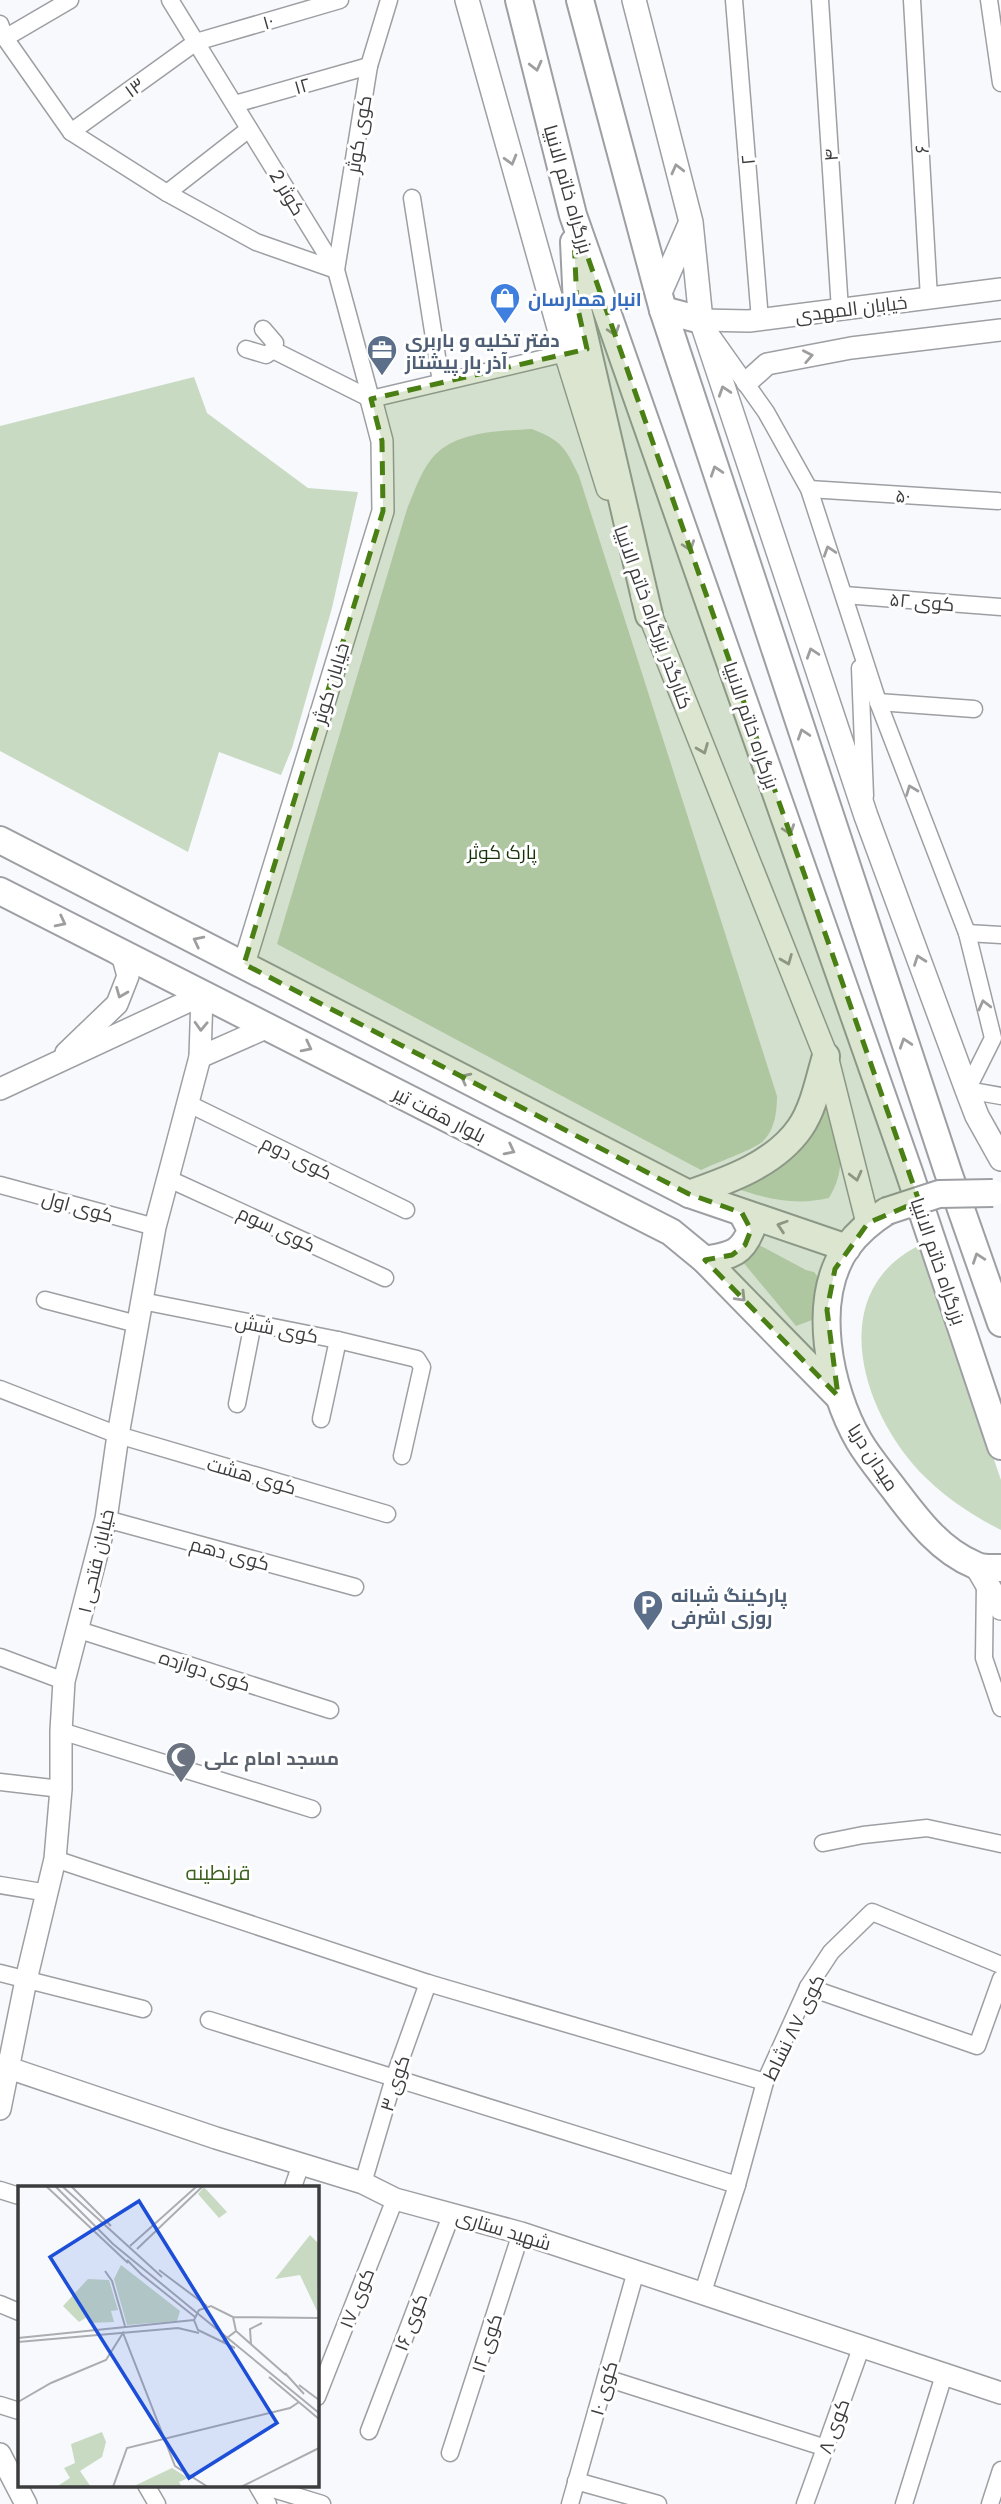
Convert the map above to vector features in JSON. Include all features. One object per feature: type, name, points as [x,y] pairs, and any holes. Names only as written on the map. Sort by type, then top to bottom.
[{"type":"main road","name":"کنارگذر بزرگراه خاتم الانبیا","points":[[467,0],[566,354],[649,615],[826,1056],[877,1217]]},
{"type":"main road","name":"بزرگراه خاتم الانبیا","points":[[519,0],[573,215],[900,1146],[1001,1446]]},
{"type":"main road","name":"بزرگراه خاتم الانبیا","points":[[580,0],[661,302],[944,1159],[1001,1323]]},
{"type":"main road","points":[[634,0],[691,222],[701,320],[866,816],[977,1116],[1001,1159]]},
{"type":"main road","points":[[573,215],[576,305],[649,615]]},
{"type":"main road","points":[[691,222],[661,302],[701,320]]},
{"type":"main road","points":[[2,845],[244,964],[689,1194],[847,1248]]},
{"type":"main road","name":"بلوار هفت تیر","points":[[0,891],[671,1232],[705,1260],[838,1396]]},
{"type":"main road","points":[[689,1194],[728,1180],[782,1148],[801,1127],[811,1106],[826,1056]]},
{"type":"main road","points":[[877,1217],[939,1194],[997,1194]]},
{"type":"main road","points":[[705,1260],[732,1255],[745,1244],[751,1230],[742,1213]]},
{"type":"main road","name":"میدان دریا","points":[[877,1217],[847,1248],[835,1269],[827,1310],[829,1353],[838,1396],[859,1442],[923,1528],[951,1552],[987,1572]]},
{"type":"main road","points":[[987,1572],[1001,1608]]},
{"type":"street","points":[[70,0],[3,31],[71,132],[167,193],[256,242],[336,270]]},
{"type":"street","name":"کوثر 2","points":[[170,0],[336,270],[372,399]]},
{"type":"street","name":"۱۰","points":[[197,42],[340,0]]},
{"type":"street","name":"کوی کوثر","points":[[336,270],[369,66],[389,0]]},
{"type":"street","name":"۲","points":[[734,0],[760,320]]},
{"type":"street","name":"۴","points":[[820,0],[841,310]]},
{"type":"street","name":"۶","points":[[912,0],[929,298]]},
{"type":"street","points":[[989,0],[1001,83]]},
{"type":"street","name":"۱۳","points":[[71,132],[197,42]]},
{"type":"street","name":"۱۲","points":[[235,104],[369,66]]},
{"type":"street","points":[[167,193],[249,129]]},
{"type":"street","points":[[412,198],[441,382]]},
{"type":"street","name":"خیابان المهدی","points":[[701,320],[760,320],[1001,289]]},
{"type":"street","points":[[929,298],[934,337]]},
{"type":"street","points":[[701,320],[747,382],[808,489],[878,702],[967,933],[993,1038],[967,1090],[1001,1096]]},
{"type":"street","points":[[246,349],[266,355],[273,350],[275,343],[263,329]]},
{"type":"street","name":"خیابان المهدی","points":[[747,382],[767,364],[851,348],[1001,330]]},
{"type":"street","points":[[273,350],[372,399],[566,354]]},
{"type":"street","name":"خیابان کوثر","points":[[244,964],[383,511],[382,442],[372,399]]},
{"type":"street","name":"۵۰","points":[[808,489],[998,501]]},
{"type":"street","name":"کوی ۵۲","points":[[844,595],[1001,607]]},
{"type":"street","points":[[860,646],[866,816]]},
{"type":"street","points":[[878,702],[974,709]]},
{"type":"street","points":[[967,933],[1001,935]]},
{"type":"street","points":[[51,1066],[117,1004],[128,976],[123,958],[98,940]]},
{"type":"street","points":[[0,1089],[202,995]]},
{"type":"street","name":"خیابان فتحی ۱","points":[[0,2109],[3,2066],[55,1859],[61,1789],[64,1681],[106,1518],[155,1227],[200,1057],[202,995]]},
{"type":"street","points":[[200,1057],[268,1027]]},
{"type":"street","name":"کوی دوم","points":[[189,1104],[406,1210]]},
{"type":"street","name":"کوی سوم","points":[[169,1179],[385,1278]]},
{"type":"street","name":"کوی اول","points":[[0,1185],[155,1227]]},
{"type":"street","points":[[45,1300],[137,1324]]},
{"type":"street","name":"کوی شش","points":[[142,1301],[338,1340],[412,1357],[421,1362],[402,1456]]},
{"type":"street","points":[[237,1404],[253,1324]]},
{"type":"street","points":[[321,1419],[338,1340]]},
{"type":"street","name":"کوی هشت","points":[[0,1389],[118,1435],[387,1514]]},
{"type":"street","name":"کوی دهم","points":[[106,1518],[355,1587]]},
{"type":"street","points":[[987,1572],[984,1658],[1001,1708]]},
{"type":"street","name":"کوی دوازده","points":[[79,1630],[330,1710]]},
{"type":"street","points":[[0,1657],[64,1681]]},
{"type":"street","points":[[61,1731],[313,1809]]},
{"type":"street","points":[[0,1782],[61,1789]]},
{"type":"street","points":[[823,1843],[863,1835],[927,1828],[1001,1844]]},
{"type":"street","points":[[55,1859],[428,1983],[765,2082]]},
{"type":"street","points":[[0,1885],[48,1893]]},
{"type":"street","name":"کوی ۸۷ نشاط","points":[[703,2292],[737,2185],[765,2082],[808,1987],[831,1952],[872,1912],[1001,1965]]},
{"type":"street","points":[[0,1973],[143,2009]]},
{"type":"street","points":[[808,1987],[977,2046],[1001,1979]]},
{"type":"street","name":"کوی ۳","points":[[363,2183],[394,2078],[428,1983]]},
{"type":"street","points":[[209,2020],[737,2185]]},
{"type":"street","name":"شهید ستاری","points":[[3,2066],[216,2138],[363,2183],[395,2199],[521,2233],[1001,2393]]},
{"type":"street","points":[[293,2186],[301,2164]]},
{"type":"street","points":[[0,2190],[18,2196]]},
{"type":"street","name":"کوی ۱۷","points":[[318,2394],[395,2199]]},
{"type":"street","name":"کوی ۱۶","points":[[369,2431],[452,2213]]},
{"type":"street","name":"کوی ۱۲","points":[[450,2453],[521,2233]]},
{"type":"street","name":"کوی ۱۰","points":[[570,2504],[636,2271]]},
{"type":"street","points":[[0,2305],[18,2312]]},
{"type":"street","name":"کوی ۸","points":[[805,2504],[861,2348]]},
{"type":"street","points":[[904,2504],[944,2375]]},
{"type":"street","points":[[606,2378],[825,2448]]},
{"type":"street","points":[[0,2405],[18,2411]]},
{"type":"street","points":[[0,2454],[26,2504]]},
{"type":"street","points":[[990,2504],[1001,2470]]},
{"type":"street","points":[[576,2481],[658,2504]]},
{"type":"street","points":[[147,2486],[157,2504]]},
{"type":"street","points":[[259,2486],[268,2504]]},
{"type":"street","points":[[262,2486],[322,2504]]},
{"type":"highlighted area","points":[[573,215],[919,1201],[868,1223],[835,1269],[827,1310],[838,1396],[705,1260],[732,1255],[745,1245],[751,1230],[742,1213],[689,1194],[244,964],[383,511],[382,441],[371,399],[587,349],[577,305]]},
{"type":"green space","points":[[194,377],[207,413],[308,488],[358,492],[332,608],[292,748],[281,775],[219,752],[188,852],[0,751],[0,426]]},
{"type":"green space","name":"پارک کوثر","points":[[532,429],[562,446],[579,476],[777,1096],[772,1127],[762,1142],[701,1170],[277,944],[407,509],[420,478],[438,452],[459,440],[483,433]]},
{"type":"green space","points":[[823,1101],[827,1104],[840,1152],[839,1174],[829,1198],[781,1200],[735,1188]]},
{"type":"green space","points":[[759,1245],[814,1272],[818,1277],[812,1320],[796,1326],[742,1261]]},
{"type":"green space","points":[[916,1247],[921,1247],[1001,1480],[1001,1530],[958,1504],[919,1471],[899,1446],[882,1417],[869,1386],[862,1354],[862,1323],[870,1294],[888,1268]]},
{"type":"place","name":"انبار همارسان","points":[[505,325]]},
{"type":"place","name":"دفتر تخلیه و باربری آذر بار پیشتاز","points":[[382,377]]},
{"type":"place","name":"پارکینگ شبانه روزی اشرفی","points":[[648,1632]]},
{"type":"place","name":"مسجد امام علی","points":[[181,1784]]},
{"type":"district","name":"قرنطینه","points":[[218,1871]]}]
